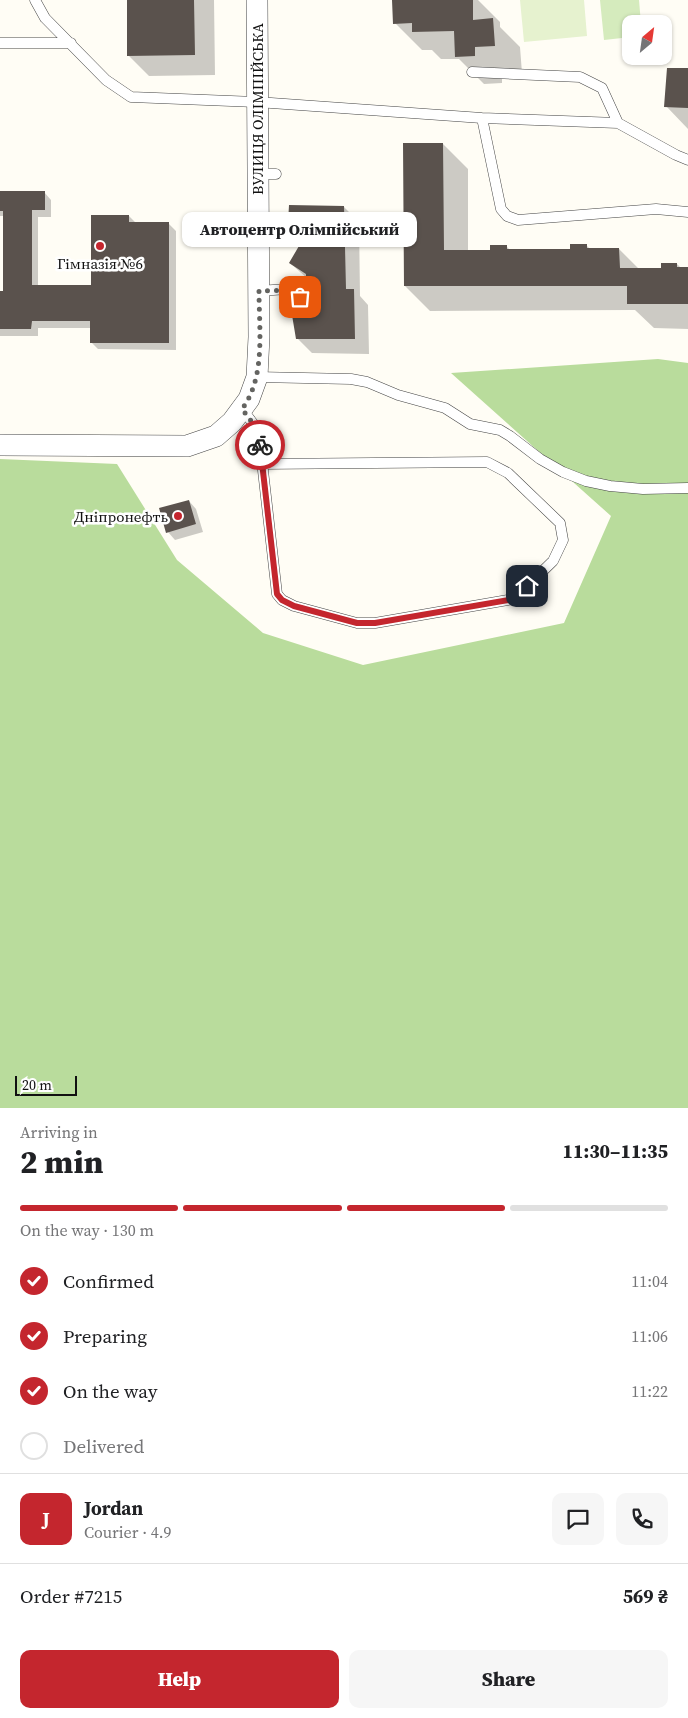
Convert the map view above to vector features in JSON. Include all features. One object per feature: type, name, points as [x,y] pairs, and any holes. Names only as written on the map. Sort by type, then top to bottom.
[{"type":"street","name":"ВУЛИЦЯ ОЛІМПІЙСЬКА","points":[[0,445],[187,446],[216,436],[232,422],[249,399],[257,377],[259,291],[267,174],[257,102],[257,0]]},
{"type":"lane","points":[[35,0],[45,18],[106,80],[131,97],[257,102],[482,118],[618,123],[688,160]]},
{"type":"lane","points":[[0,44],[71,43]]},
{"type":"lane","points":[[472,72],[580,77],[602,88],[618,123]]},
{"type":"lane","points":[[482,118],[501,209],[507,216],[518,220],[656,209],[688,212]]},
{"type":"lane","points":[[259,291],[287,290],[300,297]]},
{"type":"lane","points":[[257,377],[351,379],[367,382],[398,395],[445,408],[470,424],[500,430],[540,459],[563,472],[586,481],[610,486],[643,489],[688,488]]},
{"type":"lane","points":[[242,409],[255,426],[260,444],[261,464],[277,594],[282,600],[294,606],[357,623],[375,623],[514,599],[553,561],[563,540],[560,523],[508,473],[487,462],[261,464]]},
{"type":"green space","points":[[520,0],[584,0],[587,36],[524,42]]},
{"type":"green space","points":[[600,0],[639,0],[640,15],[622,15],[622,38],[604,40]]},
{"type":"green space","points":[[658,359],[688,363],[688,1108],[0,1108],[0,459],[117,464],[177,560],[263,633],[363,665],[564,623],[611,516],[451,373]]},
{"type":"building","points":[[127,0],[194,0],[195,55],[127,56]]},
{"type":"building","points":[[392,0],[473,0],[473,20],[493,18],[495,46],[475,47],[475,56],[455,57],[454,31],[412,32],[412,23],[393,24]]},
{"type":"building","points":[[667,68],[688,68],[688,108],[664,107]]},
{"type":"building","points":[[403,143],[443,143],[444,250],[490,250],[490,245],[507,245],[507,249],[570,249],[570,244],[587,244],[587,248],[619,248],[620,268],[661,268],[661,263],[677,263],[677,267],[688,267],[688,304],[627,304],[627,286],[404,286]]},
{"type":"building","points":[[0,191],[45,191],[45,210],[32,210],[32,285],[91,285],[91,215],[129,215],[129,222],[169,222],[169,343],[90,343],[90,321],[32,321],[31,329],[0,329],[0,291],[3,291],[3,211],[0,211]]},
{"type":"building","points":[[289,205],[344,206],[346,289],[354,289],[355,339],[296,339],[291,309],[296,302],[300,304],[306,300],[307,297],[304,292],[306,290],[306,274],[289,263],[306,234],[288,223]]},
{"type":"building","name":"Дніпронефть","points":[[189,500],[196,524],[166,533],[159,508]]},
{"type":"way so far","points":[[260,445],[255,426],[242,409],[249,399],[257,377],[259,291],[287,290],[300,297]]},
{"type":"place","name":"Гімназія №6","points":[[100,246]]},
{"type":"place","name":"Автоцентр Олімпійський","points":[[300,297]]},
{"type":"place","name":"Дніпронефть","points":[[178,516]]},
{"type":"route","points":[[260,445],[272,562],[277,594],[282,600],[294,606],[357,623],[375,623],[514,599],[527,586]]}]
